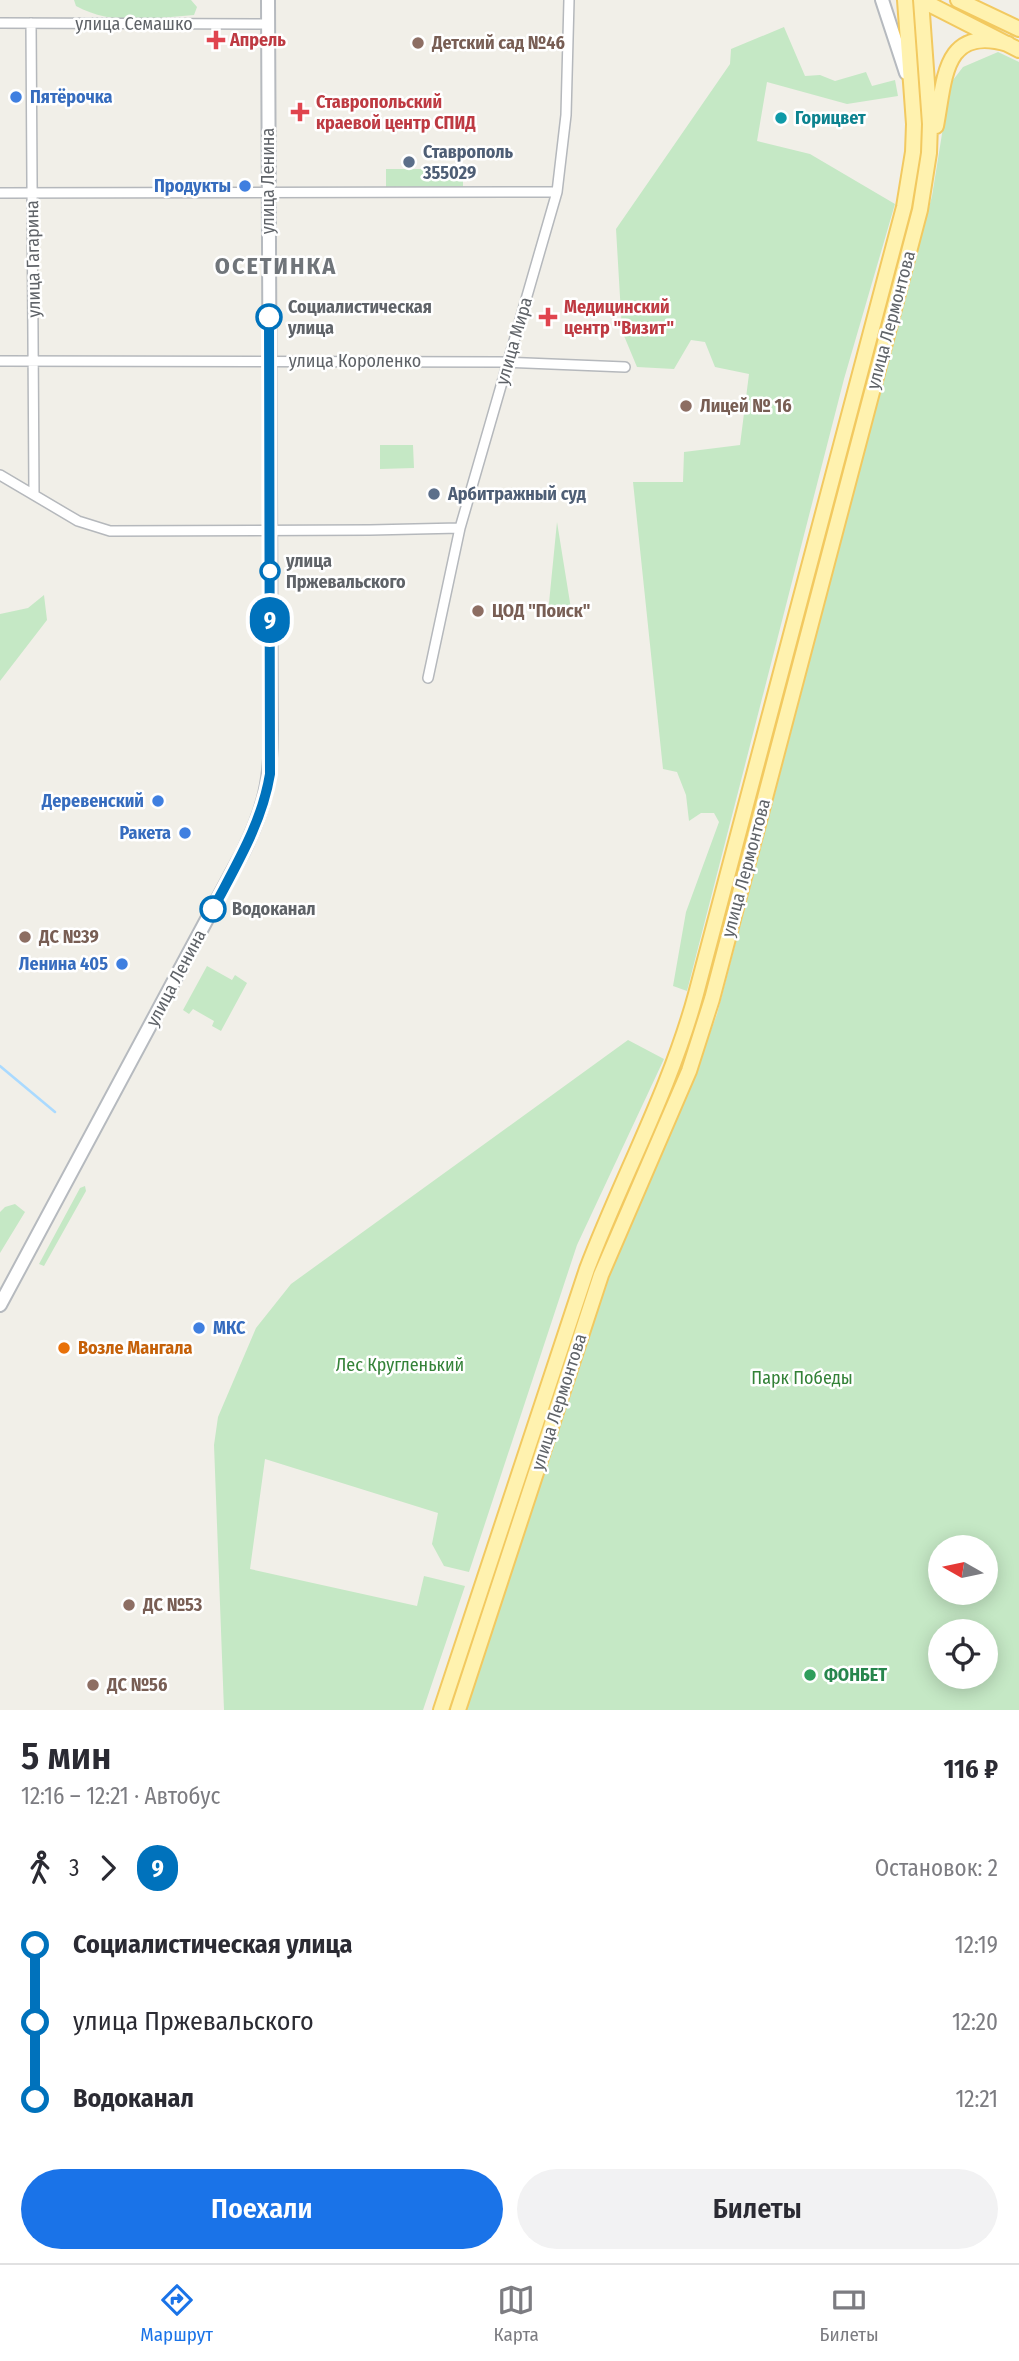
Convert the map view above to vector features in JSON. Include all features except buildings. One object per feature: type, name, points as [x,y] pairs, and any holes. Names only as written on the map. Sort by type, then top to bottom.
[{"type":"main road","name":"улица Ленина","points":[[0,1305],[243,852],[263,809],[271,753],[268,0]]},
{"type":"main road","name":"улица Лермонтова","points":[[882,0],[913,91]]},
{"type":"main road","name":"улица Лермонтова","points":[[458,1710],[594,1272],[610,1211],[687,1030],[904,207],[913,152],[913,91],[905,0]]},
{"type":"main road","name":"улица Лермонтова","points":[[441,1710],[594,1272],[673,1110],[702,1035],[912,243],[926,179],[930,124],[921,0]]},
{"type":"main road","points":[[908,26],[913,7],[921,0],[1014,47]]},
{"type":"main road","points":[[958,0],[1019,29]]},
{"type":"main road","points":[[926,179],[950,62],[958,49],[974,40],[995,41],[1014,47]]},
{"type":"main road","points":[[791,631],[808,634]]},
{"type":"street","name":"улица Мира","points":[[428,678],[460,528],[557,192],[566,115],[569,0]]},
{"type":"street","name":"улица Семашко","points":[[0,23],[267,24]]},
{"type":"street","name":"улица Гагарина","points":[[32,23],[34,494]]},
{"type":"street","points":[[0,193],[557,192]]},
{"type":"street","name":"улица Короленко","points":[[0,361],[269,360],[625,367]]},
{"type":"street","points":[[0,475],[78,521],[110,531],[460,528]]},
{"type":"green space","points":[[74,0],[191,0],[197,7],[194,15],[134,19],[90,12],[76,6]]},
{"type":"green space","points":[[916,19],[923,90],[923,152],[914,209],[801,630],[902,241],[913,20]]},
{"type":"green space","points":[[784,27],[805,76],[820,75],[835,81],[866,72],[872,86],[895,80],[898,96],[847,104],[767,82],[757,141],[810,154],[895,204],[844,379],[687,991],[673,986],[686,912],[719,822],[714,813],[701,813],[689,821],[686,795],[677,772],[663,769],[633,482],[683,482],[684,452],[740,445],[749,374],[715,367],[705,342],[691,340],[674,369],[637,367],[622,331],[616,229],[730,64],[731,49]]},
{"type":"green space","name":"Парк Победы","points":[[998,52],[1019,62],[1019,1710],[465,1710],[523,1539],[607,1274],[691,1085],[717,1014],[932,196],[950,84],[963,67]]},
{"type":"green space","points":[[386,169],[463,169],[463,187],[386,187]]},
{"type":"green space","points":[[380,445],[413,445],[414,468],[380,469]]},
{"type":"green space","points":[[557,522],[572,615],[548,613]]},
{"type":"green space","points":[[44,595],[47,620],[0,681],[0,614],[28,608]]},
{"type":"green space","points":[[798,636],[801,638],[696,1031],[693,1029]]},
{"type":"green space","points":[[207,966],[232,980],[235,975],[247,983],[221,1031],[212,1026],[214,1021],[193,1009],[189,1014],[183,1010]]},
{"type":"green space","name":"Лес Кругленький","points":[[628,1040],[664,1059],[577,1245],[469,1572],[444,1566],[432,1544],[438,1513],[265,1459],[250,1569],[417,1606],[424,1576],[465,1586],[423,1710],[224,1710],[214,1445],[218,1417],[256,1328],[291,1284]]},
{"type":"green space","points":[[689,1041],[692,1042],[684,1069],[596,1269],[594,1267]]},
{"type":"green space","points":[[85,1186],[86,1191],[44,1266],[39,1264],[80,1188]]},
{"type":"green space","points":[[15,1204],[25,1212],[0,1253],[0,1212]]},
{"type":"green space","points":[[593,1277],[452,1710],[447,1710],[591,1278]]},
{"type":"waterway","points":[[0,1066],[55,1112]]},
{"type":"bus line","name":"9","points":[[213,909],[263,809],[270,774],[269,317]]},
{"type":"place","name":"Апрель","points":[[216,40]]},
{"type":"place","name":"Детский сад №46","points":[[418,43]]},
{"type":"place","name":"Пятёрочка","points":[[16,97]]},
{"type":"place","name":"Ставропольский краевой центр СПИД","points":[[300,112]]},
{"type":"place","name":"Горицвет","points":[[781,118]]},
{"type":"place","name":"Ставрополь 355029","points":[[409,162]]},
{"type":"place","name":"Продукты","points":[[245,186]]},
{"type":"place","name":"Социалистическая улица","points":[[269,317]]},
{"type":"place","name":"Медицинский центр \"Визит\"","points":[[548,317]]},
{"type":"place","name":"Лицей № 16","points":[[686,406]]},
{"type":"place","name":"Арбитражный суд","points":[[434,494]]},
{"type":"place","name":"улица Пржевальского","points":[[270,571]]},
{"type":"place","name":"ЦОД \"Поиск\"","points":[[478,611]]},
{"type":"place","name":"Деревенский","points":[[158,801]]},
{"type":"place","name":"Ракета","points":[[185,833]]},
{"type":"place","name":"Водоканал","points":[[213,909]]},
{"type":"place","name":"ДС №39","points":[[25,937]]},
{"type":"place","name":"Ленина 405","points":[[122,964]]},
{"type":"place","name":"МКС","points":[[199,1328]]},
{"type":"place","name":"Возле Мангала","points":[[64,1348]]},
{"type":"place","name":"ДС №53","points":[[129,1605]]},
{"type":"place","name":"ФОНБЕТ","points":[[810,1675]]},
{"type":"place","name":"ДС №56","points":[[93,1685]]},
{"type":"district","name":"ОСЕТИНКА","points":[[276,266]]}]
